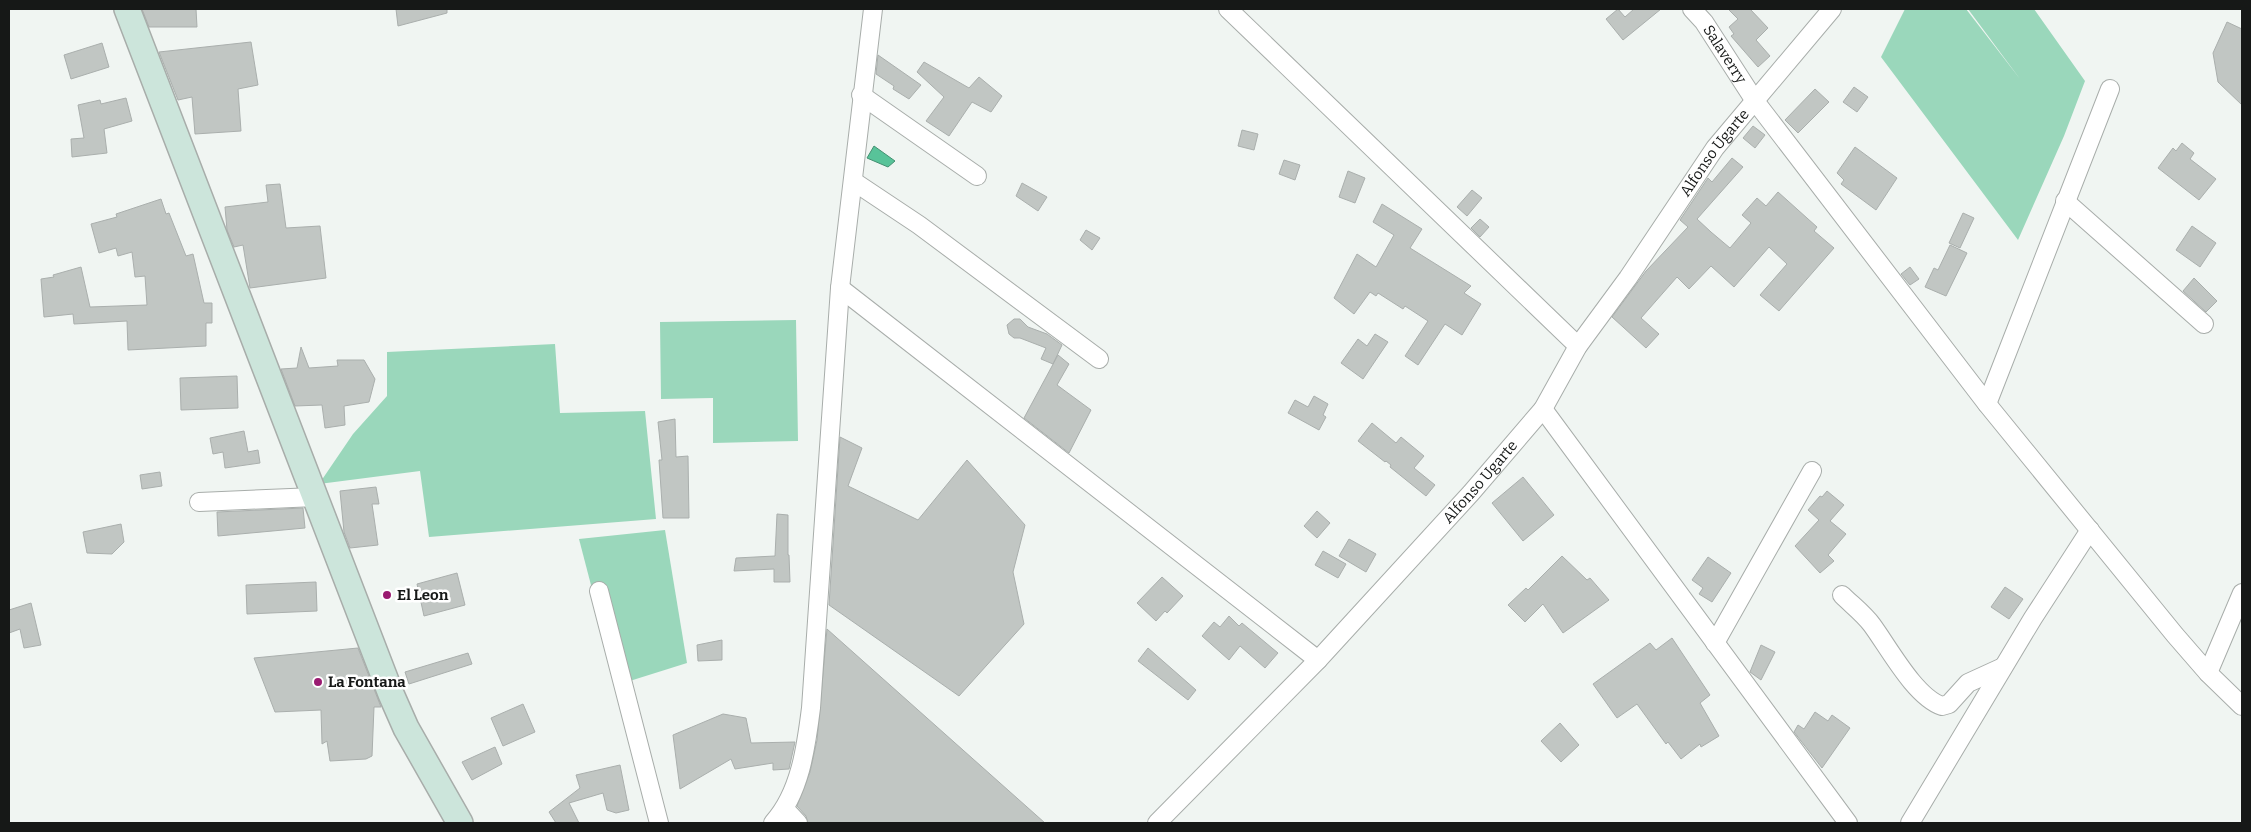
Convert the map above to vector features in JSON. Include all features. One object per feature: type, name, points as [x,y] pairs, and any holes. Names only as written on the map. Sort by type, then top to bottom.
[{"type":"main road","points":[[127,9],[392,694],[406,728],[460,823]]},
{"type":"street","points":[[773,823],[785,809],[806,746],[811,708],[840,288],[861,95],[873,9]]},
{"type":"street","points":[[1228,9],[1578,346]]},
{"type":"street","name":"Salaverry","points":[[1692,9],[1704,22],[1755,101],[1987,404],[2208,673],[2242,706]]},
{"type":"street","name":"Alfonso Ugarte","points":[[1157,823],[1318,660],[1472,493],[1543,409],[1578,346],[1628,278],[1714,148],[1832,9]]},
{"type":"street","points":[[1987,404],[2110,89]]},
{"type":"street","points":[[861,95],[977,176]]},
{"type":"street","points":[[853,181],[919,225],[1099,359]]},
{"type":"street","points":[[2065,201],[2204,324]]},
{"type":"street","points":[[840,288],[1318,660]]},
{"type":"street","points":[[1543,409],[1848,823]]},
{"type":"street","points":[[1715,644],[1812,471]]},
{"type":"street","points":[[199,502],[315,496]]},
{"type":"street","points":[[1910,823],[2003,667],[2090,530]]},
{"type":"street","points":[[599,591],[659,823]]},
{"type":"street","points":[[2208,673],[2242,593]]},
{"type":"street","points":[[1842,595],[1871,624],[1895,661],[1932,703],[1942,706],[1949,704],[1968,683],[2003,667]]},
{"type":"street","points":[[785,809],[798,823]]},
{"type":"shaded area","points":[[1905,9],[1966,9],[2020,79],[1968,9],[2034,9],[2085,81],[2064,136],[2018,240],[1881,57]]},
{"type":"shaded area","points":[[874,146],[895,161],[888,167],[867,158]]},
{"type":"shaded area","points":[[796,320],[798,441],[713,443],[713,398],[661,399],[660,322]]},
{"type":"shaded area","points":[[555,344],[560,413],[645,411],[656,519],[429,537],[420,471],[319,484],[353,434],[387,396],[387,352]]},
{"type":"shaded area","points":[[665,530],[687,663],[617,685],[579,539]]},
{"type":"building","points":[[142,9],[196,9],[197,27],[149,27]]},
{"type":"building","points":[[396,9],[447,9],[447,13],[398,26]]},
{"type":"building","points":[[1618,9],[1625,17],[1634,9],[1661,9],[1623,40],[1606,19]]},
{"type":"building","points":[[1728,9],[1750,9],[1768,28],[1756,40],[1770,56],[1758,67],[1731,36],[1734,34],[1729,27],[1738,19]]},
{"type":"building","points":[[2227,22],[2242,29],[2242,105],[2218,82],[2213,53]]},
{"type":"building","points":[[251,42],[258,85],[238,89],[241,131],[195,134],[192,97],[178,100],[159,52]]},
{"type":"building","points":[[102,43],[109,67],[71,79],[64,55]]},
{"type":"building","points":[[878,55],[921,85],[909,99],[893,89],[894,86],[876,74]]},
{"type":"building","points":[[924,62],[969,88],[979,77],[1002,96],[991,112],[972,102],[949,136],[926,121],[944,97],[917,72]]},
{"type":"building","points":[[1854,87],[1868,97],[1857,112],[1843,102]]},
{"type":"building","points":[[1815,89],[1829,102],[1798,133],[1785,120]]},
{"type":"building","points":[[126,98],[132,121],[104,129],[107,153],[72,157],[71,139],[84,138],[78,105],[100,100],[101,104]]},
{"type":"building","points":[[1753,126],[1765,135],[1755,148],[1743,138]]},
{"type":"building","points":[[1242,130],[1258,134],[1254,150],[1238,146]]},
{"type":"building","points":[[2182,143],[2194,153],[2190,159],[2216,179],[2199,200],[2158,168],[2173,148],[2176,151]]},
{"type":"building","points":[[1855,147],[1897,178],[1876,210],[1841,184],[1844,180],[1837,173]]},
{"type":"building","points":[[1732,158],[1743,167],[1697,219],[1711,232],[1730,248],[1751,223],[1742,215],[1757,198],[1766,206],[1778,192],[1817,227],[1814,231],[1834,248],[1779,311],[1760,295],[1787,264],[1769,247],[1734,287],[1711,266],[1689,289],[1677,277],[1641,318],[1659,334],[1646,348],[1612,317],[1646,271],[1688,227],[1680,220],[1708,178],[1712,182]]},
{"type":"building","points":[[1284,160],[1300,165],[1295,180],[1279,174]]},
{"type":"building","points":[[1348,171],[1365,178],[1355,203],[1339,197]]},
{"type":"building","points":[[1022,183],[1047,197],[1038,211],[1016,196]]},
{"type":"building","points":[[280,184],[286,228],[320,226],[326,278],[250,288],[243,245],[234,247],[227,230],[225,207],[268,202],[266,185]]},
{"type":"building","points":[[1472,190],[1482,198],[1467,216],[1457,207]]},
{"type":"building","points":[[161,199],[166,214],[169,213],[186,256],[193,254],[204,303],[212,303],[212,323],[206,323],[206,346],[128,350],[127,321],[74,324],[73,314],[44,317],[41,279],[54,277],[53,275],[81,267],[90,307],[147,305],[145,276],[135,277],[132,252],[118,256],[116,248],[99,253],[91,224],[117,217],[116,214]]},
{"type":"building","points":[[1382,204],[1422,229],[1410,248],[1471,286],[1464,293],[1481,304],[1462,335],[1445,324],[1418,365],[1405,356],[1428,321],[1405,306],[1403,309],[1378,293],[1376,296],[1370,292],[1354,314],[1334,298],[1357,254],[1376,267],[1394,235],[1373,222]]},
{"type":"building","points":[[1963,213],[1974,218],[1960,248],[1949,243]]},
{"type":"building","points":[[1480,219],[1489,227],[1480,237],[1471,228]]},
{"type":"building","points":[[2192,226],[2216,243],[2200,267],[2176,250]]},
{"type":"building","points":[[1086,230],[1100,238],[1092,250],[1080,240]]},
{"type":"building","points":[[1950,245],[1967,253],[1946,296],[1925,287],[1934,268],[1938,270]]},
{"type":"building","points":[[1910,267],[1919,279],[1910,285],[1901,274]]},
{"type":"building","points":[[2194,278],[2217,301],[2206,312],[2183,291]]},
{"type":"building","points":[[1014,319],[1020,319],[1028,327],[1047,334],[1062,345],[1053,364],[1041,359],[1046,348],[1020,338],[1014,338],[1009,334],[1007,325]]},
{"type":"building","points":[[1375,334],[1388,342],[1363,379],[1341,363],[1358,339],[1367,346]]},
{"type":"building","points":[[301,347],[309,368],[338,366],[337,360],[364,360],[375,379],[369,402],[344,406],[345,425],[325,428],[322,405],[295,406],[281,369],[297,368]]},
{"type":"building","points":[[1058,355],[1069,364],[1057,385],[1091,410],[1069,453],[1024,418]]},
{"type":"building","points":[[237,376],[238,408],[181,410],[180,378]]},
{"type":"building","points":[[1314,396],[1328,404],[1323,415],[1326,417],[1319,430],[1288,413],[1295,400],[1308,407]]},
{"type":"building","points":[[675,419],[676,457],[688,456],[689,518],[663,518],[659,460],[662,460],[658,422]]},
{"type":"building","points":[[1372,423],[1396,443],[1401,437],[1424,456],[1414,468],[1435,485],[1426,496],[1390,467],[1391,465],[1358,441]]},
{"type":"building","points":[[244,431],[248,452],[258,450],[260,463],[225,468],[223,452],[213,454],[210,438]]},
{"type":"building","points":[[840,437],[862,448],[848,486],[918,520],[967,460],[1025,525],[1013,572],[1024,624],[959,696],[829,605]]},
{"type":"building","points":[[160,472],[162,486],[142,489],[140,475]]},
{"type":"building","points":[[1523,477],[1554,515],[1523,541],[1492,503]]},
{"type":"building","points":[[376,487],[379,504],[372,504],[378,545],[350,548],[344,532],[340,491]]},
{"type":"building","points":[[1827,491],[1844,505],[1830,521],[1846,534],[1828,555],[1834,561],[1820,573],[1795,546],[1819,520],[1808,510]]},
{"type":"building","points":[[303,508],[305,528],[218,536],[217,512]]},
{"type":"building","points":[[1317,511],[1330,523],[1317,538],[1304,526]]},
{"type":"building","points":[[777,514],[788,515],[790,582],[774,582],[774,569],[734,571],[736,558],[775,556]]},
{"type":"building","points":[[121,524],[124,542],[112,554],[87,553],[83,532]]},
{"type":"building","points":[[1349,539],[1376,554],[1366,572],[1339,556]]},
{"type":"building","points":[[1323,551],[1346,564],[1338,578],[1315,565]]},
{"type":"building","points":[[1562,556],[1587,580],[1590,578],[1609,600],[1563,633],[1543,604],[1525,622],[1508,605],[1526,588],[1528,590]]},
{"type":"building","points":[[1708,557],[1731,573],[1712,602],[1699,594],[1703,588],[1692,580]]},
{"type":"building","points":[[457,573],[465,605],[424,616],[417,584]]},
{"type":"building","points":[[1162,577],[1183,596],[1167,613],[1165,611],[1156,621],[1137,603]]},
{"type":"building","points":[[316,582],[317,611],[247,614],[246,585]]},
{"type":"building","points":[[2005,587],[2023,599],[2009,619],[1991,607]]},
{"type":"building","points":[[31,603],[41,645],[24,648],[20,629],[9,633],[9,610]]},
{"type":"building","points":[[1229,616],[1239,626],[1242,623],[1278,653],[1265,668],[1240,646],[1229,660],[1202,636],[1214,622],[1220,627]]},
{"type":"building","points":[[827,629],[1045,823],[808,823],[806,816],[797,806],[810,772],[817,740]]},
{"type":"building","points":[[1672,638],[1710,695],[1700,703],[1719,736],[1701,747],[1700,744],[1681,759],[1668,742],[1666,744],[1637,704],[1617,718],[1593,684],[1650,643],[1656,650]]},
{"type":"building","points":[[722,640],[722,660],[698,661],[697,645]]},
{"type":"building","points":[[1761,645],[1775,652],[1761,680],[1750,672]]},
{"type":"building","name":"La Fontana","points":[[358,648],[381,707],[374,707],[372,756],[366,759],[330,761],[327,741],[322,744],[321,710],[275,712],[254,658]]},
{"type":"building","points":[[1148,648],[1196,690],[1188,700],[1138,661]]},
{"type":"building","points":[[468,653],[472,664],[409,684],[405,672]]},
{"type":"building","points":[[523,704],[535,732],[503,746],[491,718]]},
{"type":"building","points":[[1815,712],[1828,721],[1832,715],[1850,728],[1822,768],[1794,732],[1798,725],[1804,729]]},
{"type":"building","points":[[723,714],[746,718],[751,743],[795,742],[789,769],[773,770],[773,763],[735,769],[731,759],[680,789],[673,735]]},
{"type":"building","points":[[1560,723],[1579,745],[1561,762],[1541,741]]},
{"type":"building","points":[[495,747],[502,764],[472,780],[462,762]]},
{"type":"building","points":[[620,765],[629,810],[616,813],[607,810],[603,793],[569,803],[579,823],[556,823],[549,812],[580,788],[576,775]]},
{"type":"place","name":"El Leon","points":[[387,595]]},
{"type":"place","name":"La Fontana","points":[[318,682]]}]
